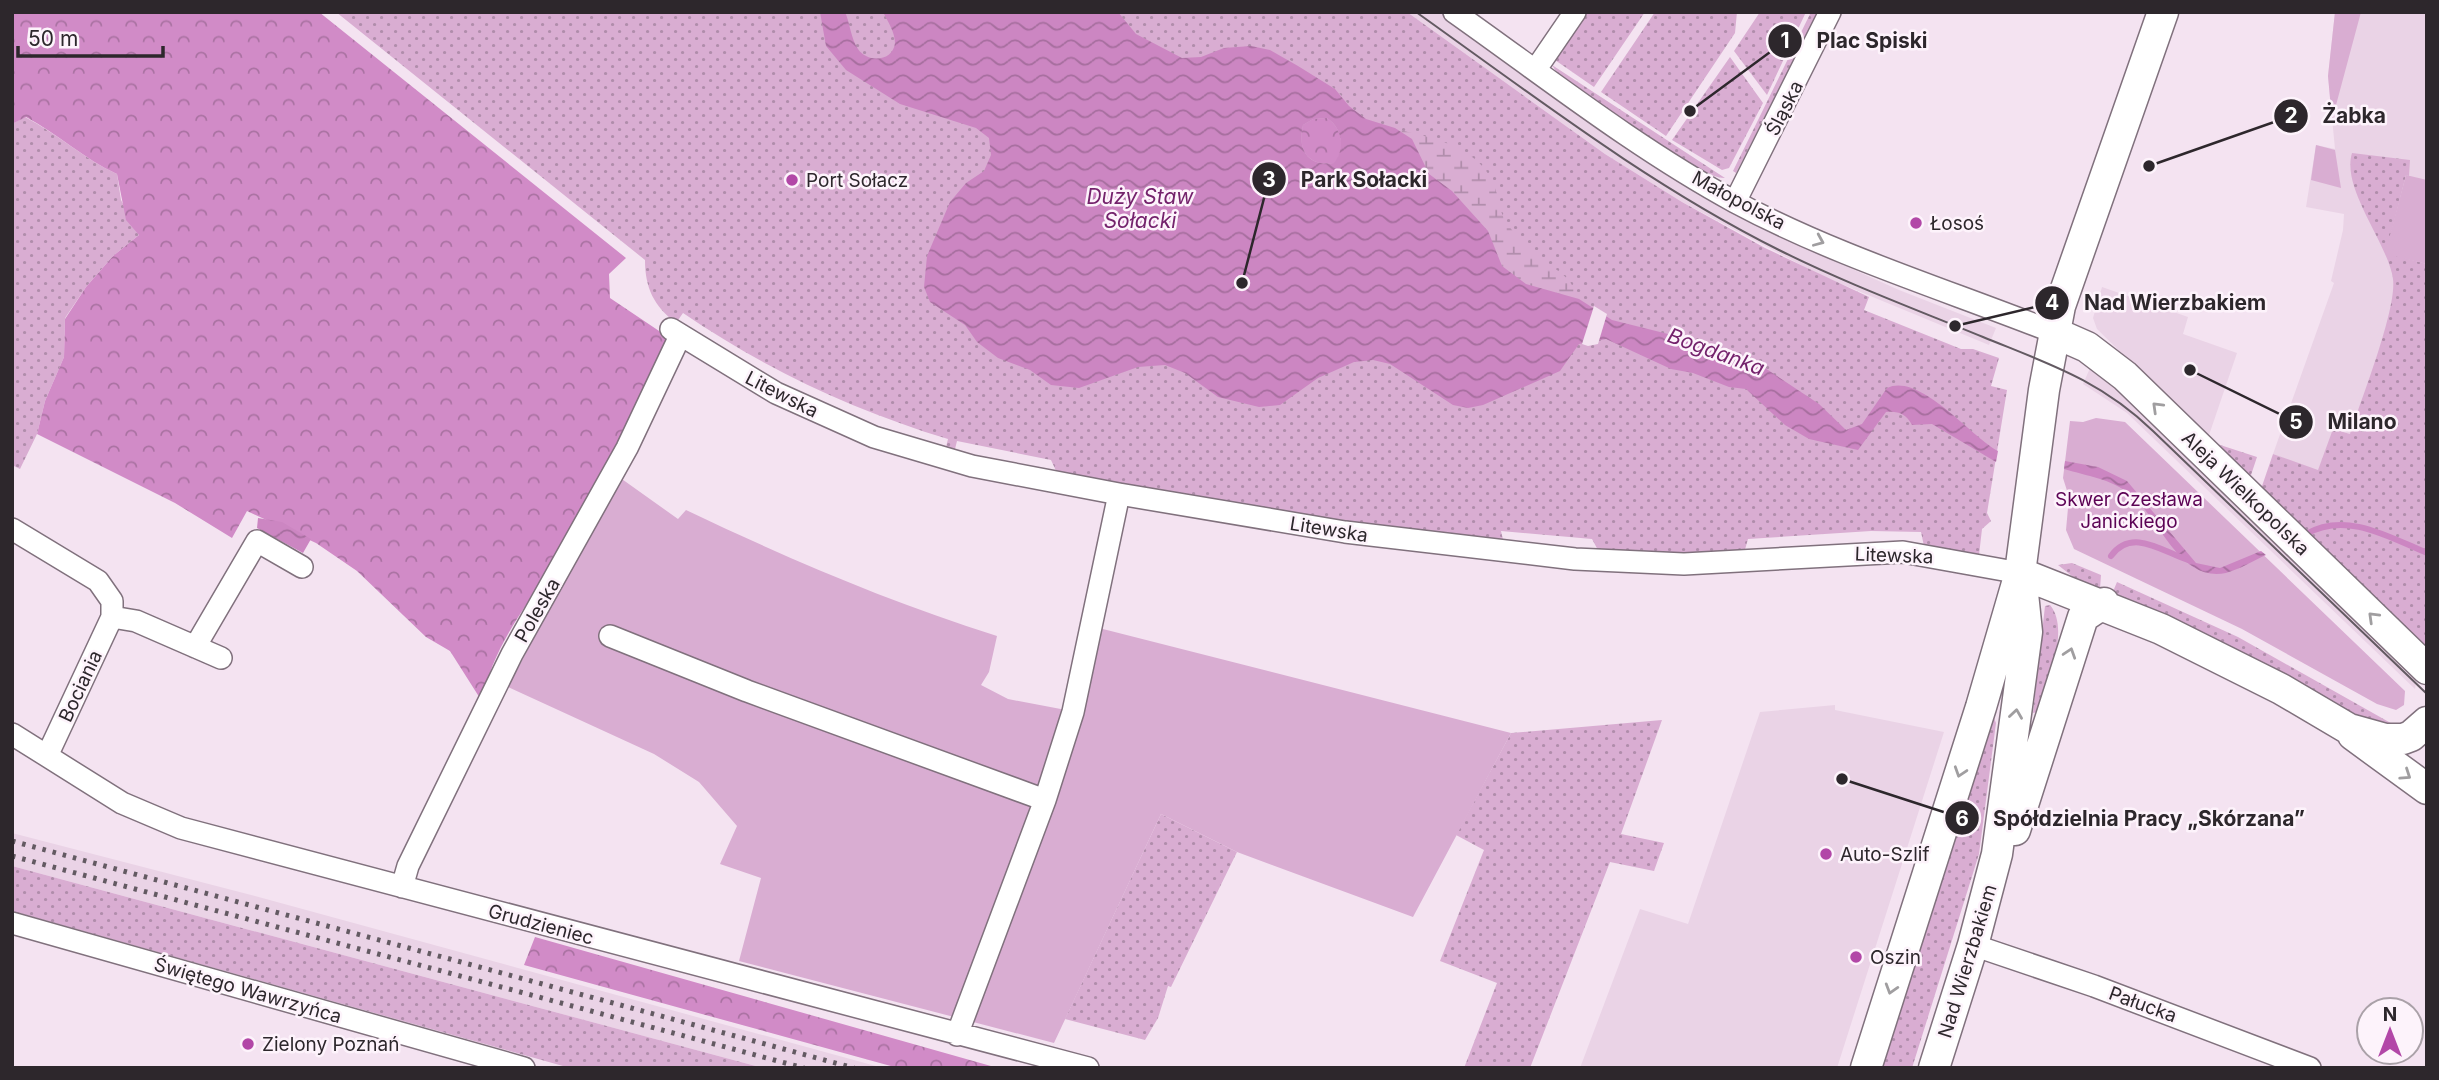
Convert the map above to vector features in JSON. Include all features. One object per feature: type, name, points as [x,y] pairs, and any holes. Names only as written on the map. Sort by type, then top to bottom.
[{"type":"street","name":"Małopolska","points":[[1454,12],[1615,126],[1735,202],[1868,262],[2053,332]]},
{"type":"street","points":[[1536,69],[1575,12]]},
{"type":"street","name":"Śląska","points":[[1735,202],[1830,12]]},
{"type":"street","name":"Nad Wierzbakiem","points":[[1866,1068],[1981,707],[2020,573],[2053,332],[2063,294],[2163,12]]},
{"type":"street","name":"Litewska","points":[[676,332],[776,393],[874,437],[972,466],[1119,494],[1345,532],[1575,559],[1684,564],[1903,552],[2020,573]]},
{"type":"street","name":"Poleska","points":[[401,887],[408,866],[512,653],[627,448],[676,332]]},
{"type":"street","name":"Aleja Wielkopolska","points":[[2053,332],[2087,347],[2125,376],[2427,669]]},
{"type":"street","points":[[957,1035],[1045,800],[1073,712],[1119,494]]},
{"type":"street","points":[[12,529],[98,581],[112,601],[112,617],[136,621],[221,658]]},
{"type":"street","points":[[195,647],[257,541],[302,567]]},
{"type":"street","points":[[2020,573],[2104,603],[2215,654],[2349,729],[2385,739],[2403,739],[2411,736],[2427,722]]},
{"type":"street","name":"Nad Wierzbakiem","points":[[1934,1068],[1973,945],[1997,854],[2027,632],[2020,573]]},
{"type":"street","name":"Nad Wierzbakiem","points":[[1997,854],[2015,831],[2083,617],[2104,603]]},
{"type":"street","name":"Bociania","points":[[47,756],[112,617]]},
{"type":"street","points":[[610,636],[747,691],[1045,800]]},
{"type":"street","points":[[2349,729],[2364,745],[2427,789]]},
{"type":"street","name":"Grudzieniec","points":[[12,734],[143,814],[231,842],[1088,1068]]},
{"type":"street","name":"Świętego Wawrzyńca","points":[[12,923],[524,1068]]},
{"type":"street","name":"Pałucka","points":[[1973,945],[2094,986],[2310,1068]]},
{"type":"shaded area","points":[[1407,12],[1440,12],[1580,113],[1781,237],[1899,290],[1996,328],[1989,345],[1822,276],[1682,202],[1605,154]]},
{"type":"shaded area","points":[[2335,12],[2427,12],[2427,459],[2334,429],[2318,471],[2273,454],[2334,283],[2331,281],[2343,230],[2344,214],[2306,207],[2316,145],[2335,149],[2328,76]]},
{"type":"shaded area","points":[[2102,287],[2188,317],[2183,334],[2237,353],[2208,438],[2097,329],[2093,318]]},
{"type":"shaded area","points":[[2091,366],[2108,376],[2417,676],[2415,689],[2127,413],[2083,384]]},
{"type":"shaded area","points":[[1835,705],[1835,710],[1944,732],[1837,1068],[1580,1068],[1640,909],[1688,924],[1760,712]]},
{"type":"shaded area","points":[[12,833],[255,896],[883,1068],[763,1068],[12,866]]},
{"type":"green space","points":[[12,12],[319,12],[626,258],[609,274],[610,298],[671,339],[590,500],[503,644],[487,683],[483,703],[450,651],[426,637],[357,571],[316,543],[247,511],[232,538],[175,503],[37,434],[45,401],[64,357],[65,319],[86,287],[113,256],[139,235],[126,220],[117,174],[26,117],[12,124]]},
{"type":"green space","points":[[336,12],[1407,12],[1605,154],[1682,202],[1765,248],[1869,297],[1864,310],[1961,349],[1973,349],[1999,358],[1991,386],[2007,390],[1987,513],[1991,521],[1982,529],[1979,555],[1924,546],[1921,532],[1871,531],[1748,539],[1744,553],[1692,555],[1599,552],[1592,539],[1501,531],[1504,544],[1433,537],[1058,475],[1051,460],[957,441],[954,453],[945,451],[948,439],[878,415],[811,386],[746,352],[683,313],[676,323],[652,296],[645,260]]},
{"type":"green space","points":[[1583,12],[1645,12],[1594,87],[1552,58]]},
{"type":"green space","points":[[1655,12],[1737,12],[1735,33],[1666,136],[1601,92]]},
{"type":"green space","points":[[1760,12],[1806,12],[1767,95],[1734,51]]},
{"type":"green space","points":[[1811,12],[1818,12],[1736,173],[1733,171]]},
{"type":"green space","points":[[2335,12],[2361,12],[2332,120],[2328,76]]},
{"type":"green space","points":[[1251,46],[1307,69],[1336,90],[1367,119],[1438,140],[1464,151],[1476,160],[1491,178],[1502,215],[1521,242],[1560,272],[1574,288],[1574,312],[1536,317],[1443,187],[1347,129],[1224,48]]},
{"type":"green space","points":[[1730,57],[1763,103],[1729,168],[1722,170],[1672,140]]},
{"type":"green space","points":[[1552,65],[1725,178],[1689,165],[1666,151],[1559,76]]},
{"type":"green space","points":[[25,117],[117,174],[121,200],[139,235],[113,256],[86,287],[65,318],[64,357],[45,401],[37,434],[20,469],[12,465],[12,124]]},
{"type":"green space","points":[[1327,118],[1336,127],[1341,145],[1335,163],[1326,164],[1307,155],[1303,149],[1302,134],[1303,125],[1313,119]]},
{"type":"green space","points":[[2316,145],[2335,150],[2341,188],[2311,180]]},
{"type":"green space","points":[[2352,153],[2410,160],[2409,176],[2406,175],[2386,253],[2427,264],[2427,649],[2261,489],[2273,454],[2318,470],[2333,429],[2350,434],[2390,311],[2393,279],[2383,249],[2353,183],[2350,167]]},
{"type":"green space","points":[[2406,175],[2427,180],[2427,264],[2385,254]]},
{"type":"green space","name":"Skwer Czesława Janickiego","points":[[2096,418],[2125,422],[2405,691],[2404,705],[2396,710],[2377,704],[2242,629],[2074,549],[2066,530],[2069,497],[2063,478],[2070,421],[2083,422]]},
{"type":"green space","points":[[2211,442],[2257,457],[2251,475],[2249,476]]},
{"type":"green space","points":[[619,477],[678,519],[686,510],[839,578],[997,636],[989,672],[981,685],[1008,699],[1066,710],[1099,628],[1511,733],[1413,917],[1237,852],[1161,814],[1054,1043],[739,961],[761,878],[720,864],[737,826],[699,782],[654,754],[508,687]]},
{"type":"green space","points":[[2072,563],[2101,575],[2100,589],[2077,580],[2058,565]]},
{"type":"green space","points":[[2117,582],[2238,637],[2396,726],[2365,722],[2112,594]]},
{"type":"green space","points":[[2050,605],[2058,628],[2055,658],[2037,712],[2033,713],[2045,606]]},
{"type":"green space","points":[[1987,715],[1994,718],[1996,723],[1979,854],[1912,1068],[1875,1068]]},
{"type":"green space","points":[[1662,720],[1621,834],[1664,843],[1654,871],[1610,862],[1530,1068],[1464,1068],[1497,983],[1440,961],[1484,850],[1456,835],[1511,733]]},
{"type":"green space","points":[[1161,814],[1237,852],[1171,987],[1168,986],[1158,1018],[1145,1040],[1065,1019]]},
{"type":"green space","points":[[12,866],[763,1068],[570,1068],[12,911]]},
{"type":"green space","points":[[535,937],[998,1068],[898,1068],[524,965]]},
{"type":"water","name":"Duży Staw Sołacki","points":[[820,12],[845,12],[858,49],[867,57],[879,58],[890,54],[895,43],[893,31],[883,12],[1118,12],[1136,34],[1182,58],[1201,57],[1224,48],[1251,46],[1270,50],[1335,89],[1349,106],[1366,119],[1395,128],[1412,139],[1429,174],[1452,191],[1488,231],[1502,266],[1526,284],[1579,299],[1612,320],[1672,335],[1723,356],[1765,368],[1819,404],[1846,430],[1862,424],[1887,388],[1900,386],[1914,389],[1945,408],[1998,451],[1996,462],[1932,424],[1912,425],[1905,416],[1895,412],[1886,412],[1858,450],[1809,439],[1785,425],[1746,389],[1729,387],[1693,373],[1671,369],[1606,339],[1579,344],[1560,371],[1483,405],[1468,408],[1453,405],[1390,364],[1373,360],[1354,362],[1318,378],[1280,405],[1259,407],[1218,397],[1185,373],[1165,365],[1138,367],[1079,388],[1051,385],[1030,370],[998,358],[977,342],[965,325],[930,302],[924,287],[927,256],[950,202],[966,183],[984,171],[991,155],[989,138],[976,128],[900,104],[846,70],[826,46]],"holes":[[[1327,118],[1341,139],[1338,157],[1334,163],[1317,162],[1306,155],[1303,149],[1303,125],[1313,119]]]},
{"type":"water","points":[[2065,461],[2098,467],[2127,481],[2196,563],[2220,568],[2261,551],[2266,555],[2226,573],[2210,573],[2195,568],[2171,546],[2141,504],[2130,494],[2107,481],[2064,469]]},
{"type":"water","points":[[258,518],[282,522],[311,539],[303,553],[257,528]]},
{"type":"pier","points":[[1594,306],[1607,314],[1598,344],[1588,346],[1582,344]]},
{"type":"waterway","name":"Bogdanka","points":[[2306,534],[2336,525],[2352,526],[2383,534],[2427,553]]},
{"type":"waterway","points":[[2111,556],[2128,543],[2138,542],[2188,560]]},
{"type":"tram line","points":[[1416,12],[1593,138],[1731,225],[1829,274],[2052,365],[2113,399],[2153,431],[2427,694]]},
{"type":"railway","points":[[12,841],[854,1068]]},
{"type":"railway","points":[[12,856],[804,1068]]},
{"type":"place","name":"Plac Spiski","points":[[1690,111]]},
{"type":"place","name":"Żabka","points":[[2149,166]]},
{"type":"place","name":"Port Sołacz","points":[[792,180]]},
{"type":"place","name":"Łosoś","points":[[1916,223]]},
{"type":"place","name":"Park Sołacki","points":[[1242,283]]},
{"type":"place","name":"Nad Wierzbakiem","points":[[1955,326]]},
{"type":"place","name":"Milano","points":[[2190,370]]},
{"type":"place","name":"Spółdzielnia Pracy „Skórzana”","points":[[1842,779]]},
{"type":"place","name":"Auto-Szlif","points":[[1826,854]]},
{"type":"place","name":"Oszin","points":[[1856,957]]},
{"type":"place","name":"Zielony Poznań","points":[[248,1044]]}]
